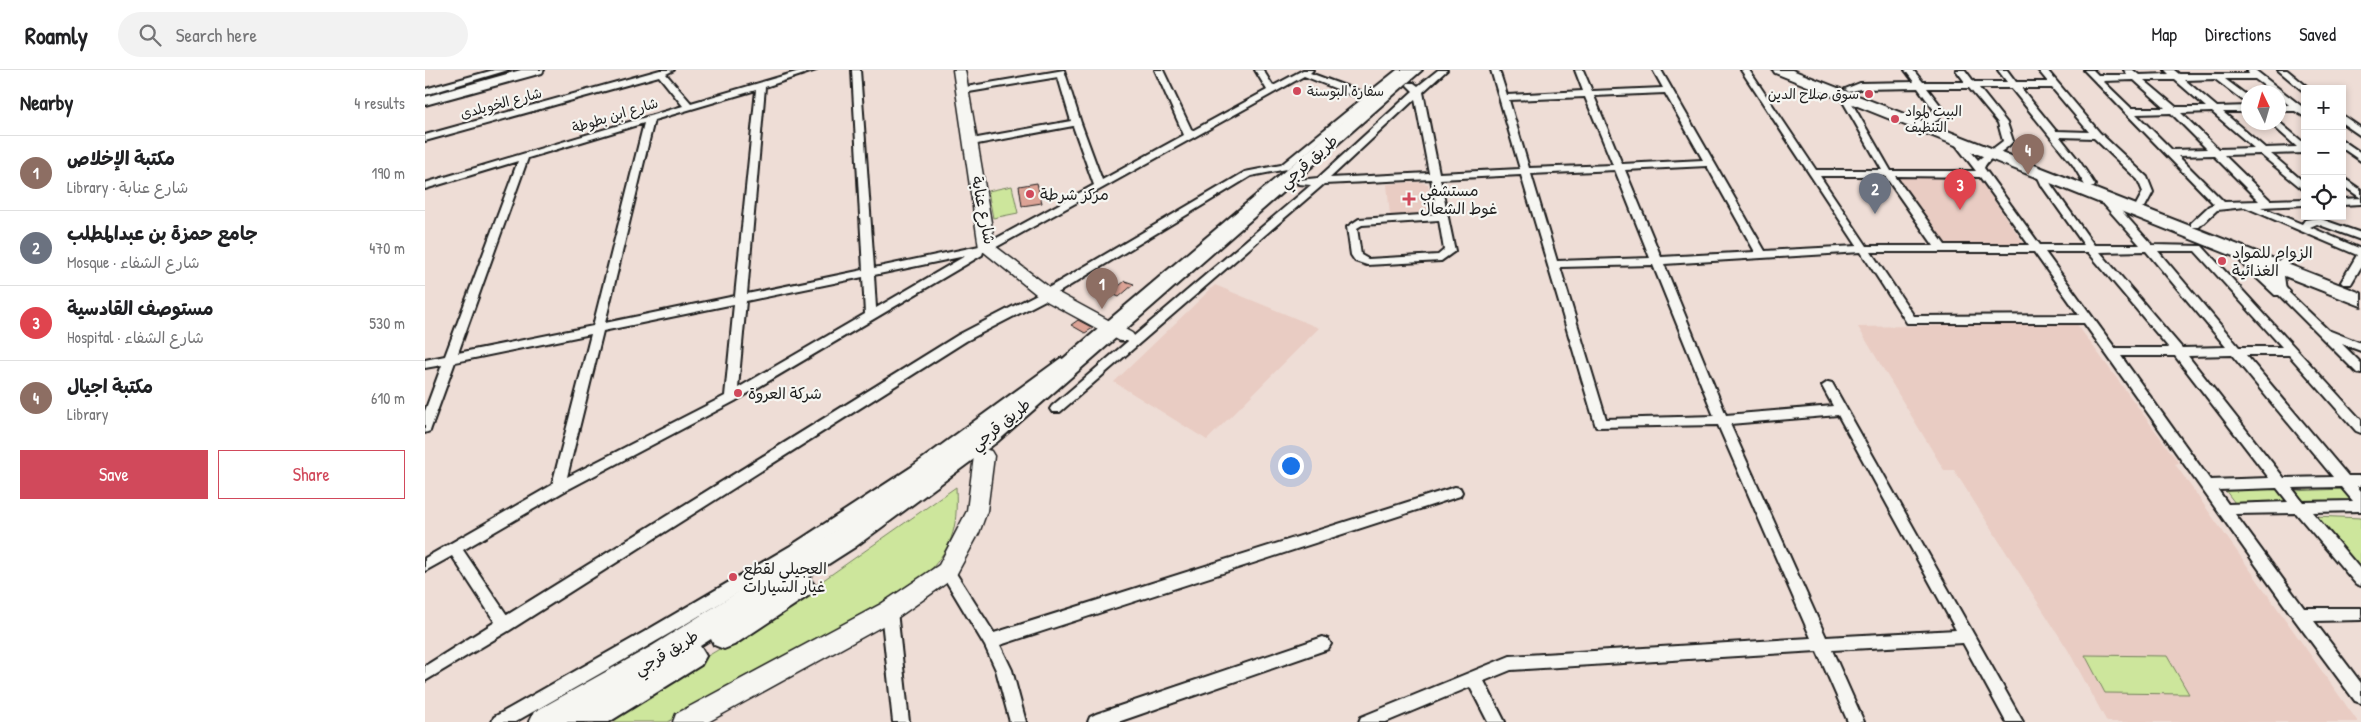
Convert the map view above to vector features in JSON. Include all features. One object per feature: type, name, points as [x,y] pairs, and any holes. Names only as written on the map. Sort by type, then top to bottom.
[{"type":"highway","name":"طريق قرجي","points":[[581,722],[766,609],[951,483],[984,456],[1115,331],[1371,100],[1414,77]]},
{"type":"highway","name":"طريق قرجي","points":[[545,722],[662,655],[845,539],[988,436],[1302,177],[1414,77]]},
{"type":"main road","points":[[425,97],[522,70]]},
{"type":"main road","points":[[425,101],[537,70]]},
{"type":"main road","points":[[1781,70],[1845,91]]},
{"type":"main road","points":[[1796,70],[1999,152],[2041,173],[2234,250],[2354,285]]},
{"type":"main road","points":[[1926,122],[1955,138],[1999,152],[2195,225],[2361,300]]},
{"type":"main road","points":[[2234,250],[2281,290]]},
{"type":"street","points":[[425,92],[504,70]]},
{"type":"street","points":[[767,70],[775,81]]},
{"type":"street","name":"شارع ابن بطوطة","points":[[425,186],[812,70]]},
{"type":"street","points":[[856,70],[871,315]]},
{"type":"street","name":"شارع عنابة","points":[[959,70],[972,142],[987,248],[1047,294],[1115,331]]},
{"type":"street","points":[[1159,70],[1190,137]]},
{"type":"street","points":[[1259,70],[1272,91]]},
{"type":"street","points":[[1442,217],[1359,222],[1353,227],[1356,255],[1367,262],[1441,258],[1448,255],[1450,251],[1414,77],[1443,70]]},
{"type":"street","points":[[1495,70],[1523,171],[1554,264],[1601,424],[1722,420],[1842,410]]},
{"type":"street","points":[[1579,70],[1722,420],[1856,722]]},
{"type":"street","points":[[1657,70],[1762,255]]},
{"type":"street","points":[[1745,70],[1911,320],[2086,319]]},
{"type":"street","points":[[1909,70],[1939,110],[1939,113],[1926,122]]},
{"type":"street","points":[[1960,70],[2002,123],[2009,142],[1999,152],[1983,160],[1981,171]]},
{"type":"street","points":[[2002,70],[2077,164],[2090,185]]},
{"type":"street","points":[[2042,70],[2097,135],[2143,179],[2148,192],[2141,205]]},
{"type":"street","points":[[2088,70],[2221,205]]},
{"type":"street","points":[[2209,70],[2241,95]]},
{"type":"street","points":[[2282,70],[2301,86]]},
{"type":"street","points":[[666,71],[689,107]]},
{"type":"street","name":"شارع الخويلدى","points":[[425,138],[666,71]]},
{"type":"street","points":[[963,90],[1060,72],[1099,186]]},
{"type":"street","points":[[425,565],[558,488],[731,398],[987,248],[1306,72],[1371,100],[1302,177],[1056,409]]},
{"type":"street","points":[[2096,78],[2132,73],[2218,76],[2254,73],[2268,85]]},
{"type":"street","points":[[2132,73],[2173,110],[2267,203]]},
{"type":"street","points":[[2173,73],[2301,185]]},
{"type":"street","points":[[1942,250],[1888,173],[1845,91],[1860,86],[2055,85]]},
{"type":"street","points":[[731,398],[761,86]]},
{"type":"street","points":[[1503,98],[1667,90]]},
{"type":"street","points":[[2286,99],[2301,111]]},
{"type":"street","points":[[2129,110],[2241,109]]},
{"type":"street","points":[[2286,109],[2301,111]]},
{"type":"street","points":[[558,488],[596,328],[650,119]]},
{"type":"street","points":[[2346,121],[2361,133]]},
{"type":"street","points":[[972,142],[1076,123]]},
{"type":"street","points":[[2282,130],[2301,146]]},
{"type":"street","points":[[2053,134],[2097,135]]},
{"type":"street","points":[[1955,138],[2037,248],[2299,615],[2361,696]]},
{"type":"street","points":[[2171,153],[2301,150]]},
{"type":"street","points":[[2347,150],[2361,158]]},
{"type":"street","points":[[425,428],[524,157]]},
{"type":"street","points":[[425,674],[962,338],[1047,294],[1248,174],[1302,177],[1435,174],[1709,163]]},
{"type":"street","points":[[1814,173],[1981,171]]},
{"type":"street","points":[[2041,173],[2047,186],[2091,248],[2179,352],[2300,508],[2361,580]]},
{"type":"street","points":[[2346,183],[2361,195]]},
{"type":"street","points":[[2104,198],[2150,249],[2361,501]]},
{"type":"street","points":[[2346,202],[2361,201]]},
{"type":"street","points":[[2195,225],[2213,208],[2221,205],[2301,202]]},
{"type":"street","points":[[2244,203],[2361,255],[2354,285]]},
{"type":"street","points":[[2303,229],[2309,222],[2318,221],[2361,236]]},
{"type":"street","points":[[425,364],[987,248]]},
{"type":"street","points":[[1554,264],[1658,261],[1863,249],[2198,248],[2234,250]]},
{"type":"street","points":[[2198,248],[2361,428]]},
{"type":"street","points":[[2283,265],[2278,276],[2281,290],[2361,370]]},
{"type":"street","points":[[500,722],[678,622],[893,487],[1115,331]]},
{"type":"street","points":[[2323,332],[2361,347]]},
{"type":"street","points":[[2112,352],[2292,351]]},
{"type":"street","points":[[1828,386],[2015,722]]},
{"type":"street","points":[[685,722],[889,611],[947,571],[968,533],[977,511],[984,456]]},
{"type":"street","points":[[2207,485],[2361,481]]},
{"type":"street","points":[[990,641],[1455,492]]},
{"type":"street","points":[[2224,509],[2361,506]]},
{"type":"street","points":[[455,549],[505,625]]},
{"type":"street","points":[[947,571],[990,641],[1004,670],[1018,722]]},
{"type":"street","points":[[889,611],[901,722]]},
{"type":"street","points":[[2299,615],[2361,614]]},
{"type":"street","points":[[1367,722],[1510,663],[1966,636]]},
{"type":"street","points":[[1096,722],[1323,644]]},
{"type":"street","points":[[1473,677],[1497,722]]},
{"type":"shaded area","points":[[1977,176],[2025,245],[1940,244],[1898,177]]},
{"type":"shaded area","name":"مستشفي غوط الشعال","points":[[1420,182],[1428,184],[1433,214],[1390,216],[1387,184]]},
{"type":"shaded area","points":[[1215,285],[1319,328],[1207,440],[1114,382]]},
{"type":"shaded area","points":[[2076,323],[2179,463],[2175,464],[2358,722],[2107,722],[2068,650],[1954,470],[1944,470],[1858,327]]},
{"type":"green space","points":[[1012,186],[1018,213],[993,218],[988,191]]},
{"type":"green space","points":[[956,487],[956,516],[951,538],[941,557],[923,579],[668,722],[596,722],[755,628]]},
{"type":"green space","points":[[2277,488],[2291,505],[2238,507],[2225,490]]},
{"type":"green space","points":[[2344,489],[2358,506],[2306,508],[2292,491]]},
{"type":"green space","points":[[2314,516],[2361,518],[2361,575]]},
{"type":"green space","points":[[2085,655],[2167,656],[2189,694],[2105,693]]},
{"type":"building","name":"مركز شرطة","points":[[1037,183],[1042,203],[1022,206],[1019,186]]},
{"type":"building","points":[[1125,281],[1134,284],[1119,297],[1110,293]]},
{"type":"building","points":[[1078,320],[1093,328],[1085,333],[1071,325]]},
{"type":"place","name":"سفارة البوسنة","points":[[1297,91]]},
{"type":"place","name":"سوق صلاح الدين","points":[[1869,94]]},
{"type":"place","name":"البيت لمواد التنظيف","points":[[1895,119]]},
{"type":"place","name":"مكتبة اجيال","points":[[2028,175]]},
{"type":"place","name":"مركز شرطة","points":[[1030,194]]},
{"type":"place","name":"مستشفي غوط الشعال","points":[[1409,199]]},
{"type":"place","name":"مستوصف القادسية","points":[[1960,210]]},
{"type":"place","name":"جامع حمزة بن عبدالمطلب","points":[[1875,214]]},
{"type":"place","name":"الزوام للمواد الغذائية","points":[[2222,261]]},
{"type":"place","name":"مكتبة الإخلاص","points":[[1102,309]]},
{"type":"place","name":"شركة العروة","points":[[738,393]]},
{"type":"place","name":"العجيلي لقطع غيار السيارات","points":[[733,577]]}]
